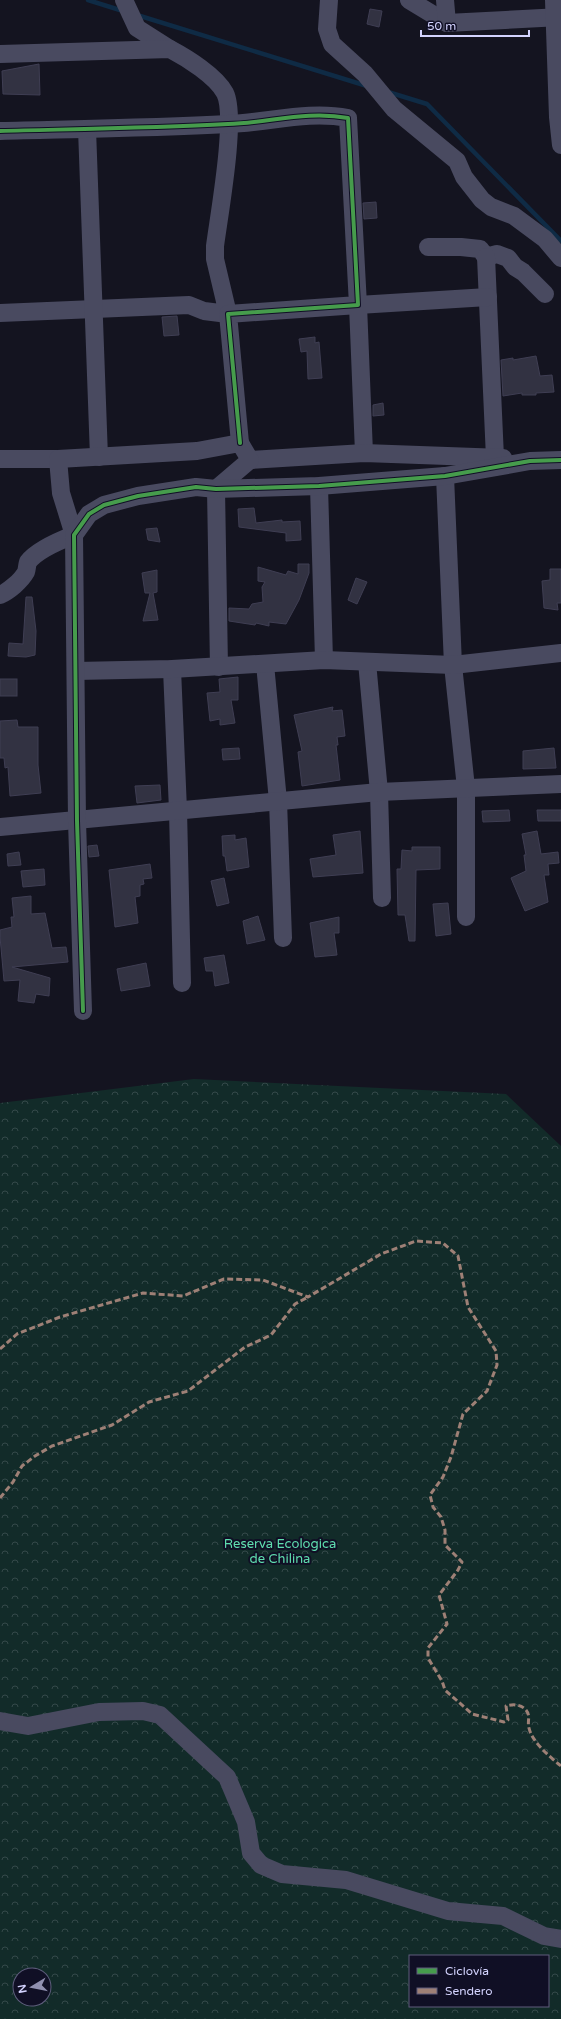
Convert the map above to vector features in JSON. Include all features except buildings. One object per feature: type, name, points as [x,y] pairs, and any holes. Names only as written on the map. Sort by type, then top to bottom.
[{"type":"street","points":[[124,0],[137,28],[194,62],[225,93],[230,124],[215,246],[215,259],[228,314],[240,442],[250,460]]},
{"type":"street","points":[[329,0],[326,29],[332,44],[365,74],[394,109],[457,161],[464,177],[482,200],[491,206],[514,216],[545,239],[561,258]]},
{"type":"street","points":[[409,0],[446,23],[557,11],[558,117],[561,145]]},
{"type":"street","points":[[445,0],[446,23]]},
{"type":"street","points":[[0,54],[170,49]]},
{"type":"street","points":[[0,131],[230,124],[300,115],[332,114],[348,118],[364,453]]},
{"type":"street","points":[[88,129],[99,457]]},
{"type":"street","points":[[428,247],[467,248],[480,250],[486,257],[496,458]]},
{"type":"street","points":[[486,257],[497,254],[508,258],[515,267],[523,272],[545,294]]},
{"type":"street","points":[[0,313],[189,305],[204,311],[228,314],[488,297]]},
{"type":"street","points":[[0,459],[58,459],[197,451],[240,442]]},
{"type":"street","points":[[219,667],[216,490],[250,460],[364,453],[496,458],[530,461],[561,460]]},
{"type":"street","points":[[58,459],[61,493],[74,535],[77,821],[83,1011]]},
{"type":"street","points":[[0,595],[14,586],[25,572],[28,562],[56,542],[74,535],[89,514],[104,505],[138,496],[196,487],[216,490],[319,486],[445,476],[530,461]]},
{"type":"street","points":[[445,476],[453,665],[466,788],[466,917]]},
{"type":"street","points":[[319,486],[324,660]]},
{"type":"street","points":[[76,671],[219,667],[324,660],[453,665],[561,653]]},
{"type":"street","points":[[367,662],[379,792],[382,898]]},
{"type":"street","points":[[264,664],[278,801],[283,938]]},
{"type":"street","points":[[172,669],[178,810],[182,983]]},
{"type":"street","points":[[0,827],[379,792],[561,784]]},
{"type":"street","points":[[0,1721],[28,1726],[99,1712],[143,1711],[160,1715],[227,1777],[246,1822],[251,1853],[261,1865],[282,1874],[346,1880],[448,1911],[503,1916],[544,1936],[561,1939]]},
{"type":"green space","name":"Reserva Ecologica de Chilina","points":[[194,1079],[506,1094],[561,1146],[561,2019],[0,2019],[0,1103]]},
{"type":"waterway","points":[[88,0],[123,11]]},
{"type":"waterway","points":[[137,15],[367,86]]},
{"type":"waterway","points":[[388,92],[427,104],[561,241]]},
{"type":"marked path","points":[[0,1349],[17,1334],[60,1317],[143,1293],[183,1296],[224,1279],[263,1280],[308,1297],[381,1254],[416,1241],[443,1243],[458,1256],[468,1307],[496,1351],[497,1365],[487,1391],[463,1414],[451,1457],[443,1477],[430,1495],[433,1507],[441,1517],[445,1530],[445,1545],[462,1562],[458,1570],[439,1595],[447,1624],[428,1648],[428,1658],[442,1681],[445,1690],[472,1714],[504,1722],[508,1720],[506,1706],[516,1705],[524,1708],[528,1714],[529,1728],[534,1739],[542,1749],[561,1766]]},
{"type":"marked path","points":[[0,1498],[13,1482],[22,1466],[35,1456],[52,1446],[112,1425],[149,1402],[188,1391],[245,1347],[271,1335],[295,1304],[308,1297]]},
{"type":"cycle path","points":[[0,131],[228,124],[318,115],[348,118],[358,305],[228,314],[240,443]]},
{"type":"cycle path","points":[[83,1011],[77,821],[74,535],[89,514],[104,505],[138,496],[196,487],[216,489],[319,486],[445,476],[530,461],[561,460]]}]
